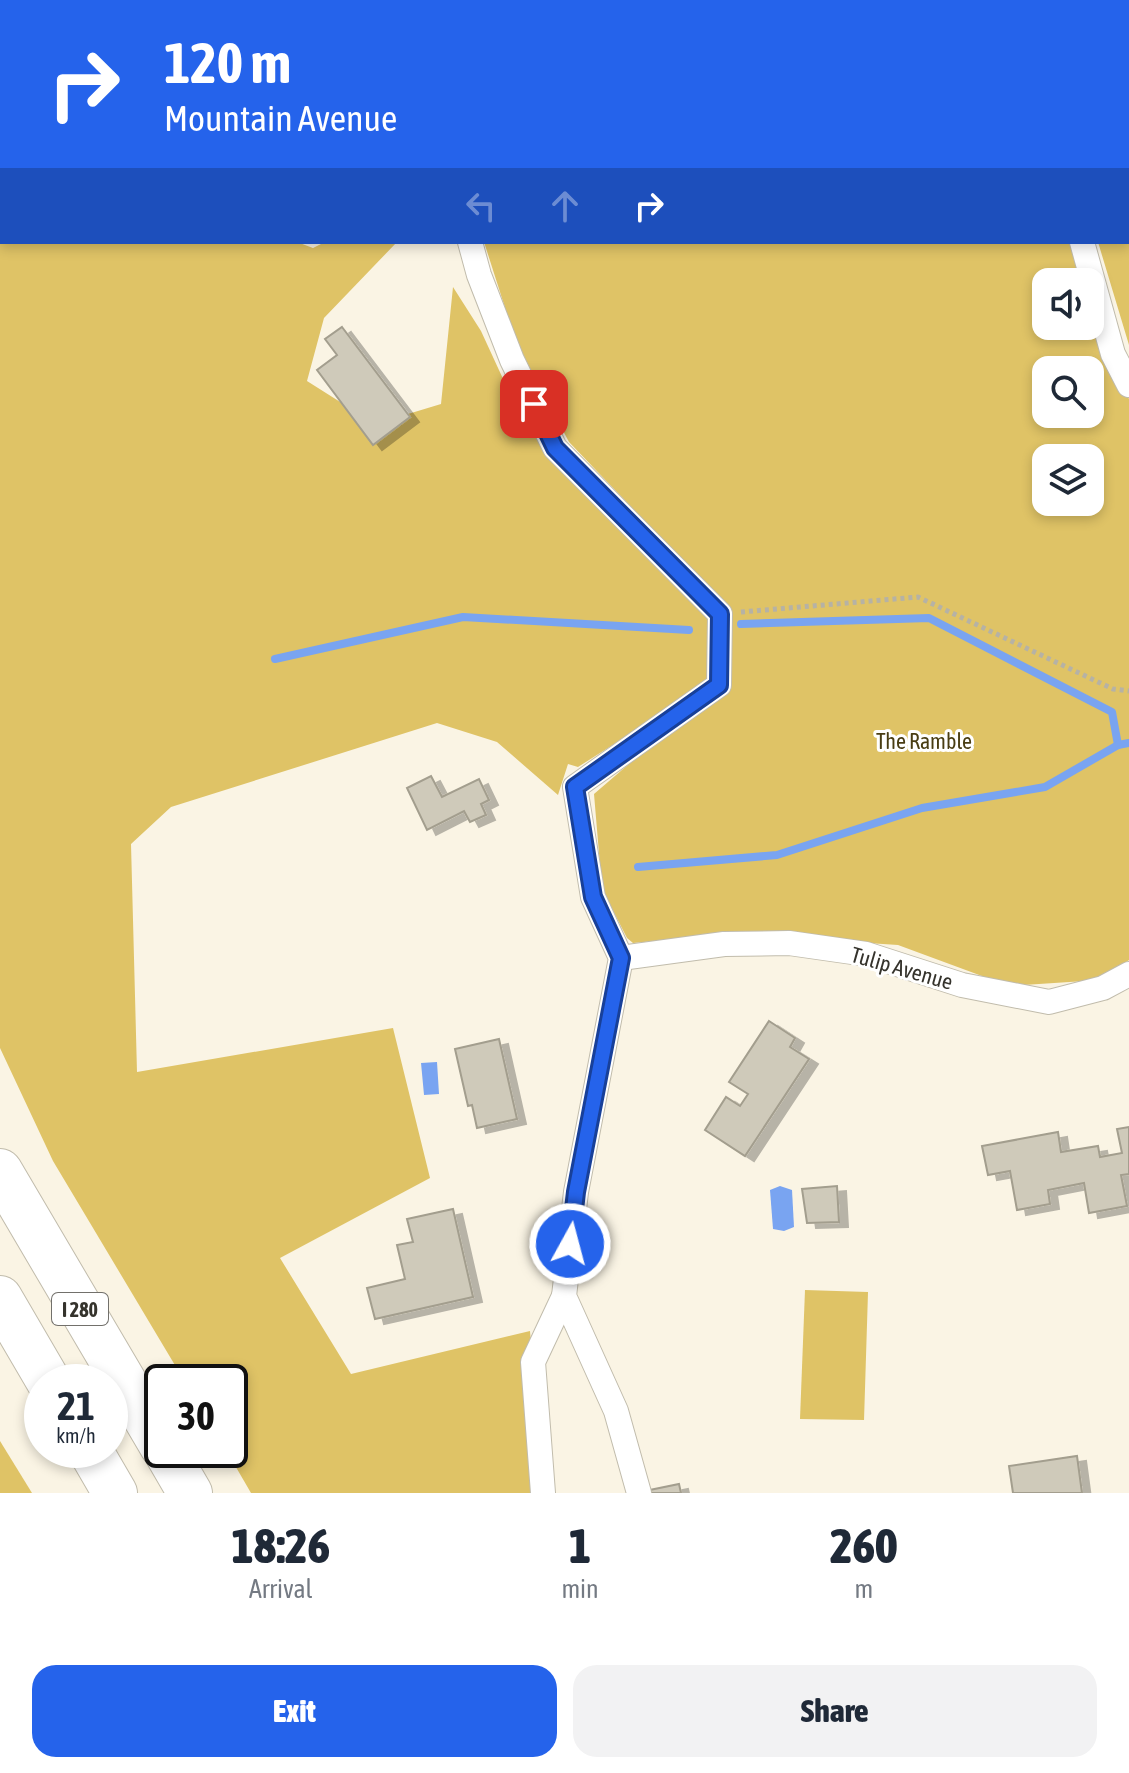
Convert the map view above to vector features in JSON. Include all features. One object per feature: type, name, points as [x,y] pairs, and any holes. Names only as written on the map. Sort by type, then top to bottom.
[{"type":"highway","name":"I 280","points":[[0,1171],[144,1416]]},
{"type":"highway","name":"I 280","points":[[0,1298],[38,1364]]},
{"type":"highway","points":[[100,1468],[115,1493]]},
{"type":"highway","name":"I 280","points":[[175,1468],[190,1493]]},
{"type":"street","points":[[471,244],[479,275],[512,360],[555,448],[720,614],[719,685],[575,787],[593,897],[621,958],[576,1192],[564,1296],[533,1362],[543,1493]]},
{"type":"street","points":[[1083,244],[1113,354],[1129,385]]},
{"type":"street","name":"Tulip Avenue","points":[[621,958],[724,944],[789,943],[866,954],[962,985],[1049,1002],[1103,988],[1129,974]]},
{"type":"street","points":[[564,1296],[616,1411],[639,1493]]},
{"type":"path","points":[[720,614],[918,597],[1113,689],[1129,691]]},
{"type":"green space","points":[[0,244],[302,244],[313,248],[321,244],[395,244],[324,318],[307,381],[375,424],[441,404],[453,287],[481,331],[516,407],[526,400],[708,617],[712,682],[578,767],[568,764],[558,795],[497,742],[437,723],[171,807],[131,844],[137,1072],[393,1028],[430,1178],[280,1258],[351,1374],[530,1331],[544,1493],[251,1493],[236,1468],[248,1468],[248,1364],[174,1364],[53,1161],[0,1048]]},
{"type":"green space","name":"The Ramble","points":[[485,244],[1072,244],[1078,268],[1032,268],[1032,340],[1099,340],[1129,399],[1129,960],[1100,980],[1009,986],[898,945],[733,934],[633,943],[627,938],[602,889],[594,794],[729,678],[729,609],[569,442],[516,342]]},
{"type":"green space","points":[[1099,244],[1129,244],[1129,345]]},
{"type":"green space","points":[[805,1290],[868,1292],[864,1420],[800,1419]]},
{"type":"green space","points":[[0,1441],[32,1493],[0,1493]]},
{"type":"water","points":[[437,1062],[439,1094],[424,1095],[421,1063]]},
{"type":"water","points":[[780,1186],[792,1190],[794,1227],[784,1231],[773,1229],[770,1190]]},
{"type":"building","points":[[342,327],[410,417],[373,445],[317,370],[337,355],[325,339]]},
{"type":"building","points":[[431,776],[442,797],[479,779],[489,800],[481,804],[486,815],[470,822],[464,811],[427,830],[407,788]]},
{"type":"building","points":[[769,1021],[795,1038],[790,1047],[809,1059],[745,1156],[705,1130],[726,1097],[740,1106],[748,1094],[729,1082]]},
{"type":"building","points":[[499,1039],[517,1119],[477,1128],[472,1105],[468,1106],[455,1049]]},
{"type":"building","points":[[1129,1127],[1129,1174],[1121,1175],[1127,1206],[1089,1213],[1084,1183],[1048,1190],[1050,1204],[1017,1210],[1010,1171],[988,1175],[982,1146],[1058,1132],[1061,1152],[1098,1146],[1100,1157],[1122,1153],[1117,1129]]},
{"type":"building","points":[[837,1186],[839,1222],[807,1223],[802,1189]]},
{"type":"building","points":[[453,1209],[473,1297],[375,1319],[367,1288],[405,1279],[397,1245],[413,1242],[407,1219]]},
{"type":"building","points":[[1077,1456],[1082,1493],[1013,1493],[1009,1466]]},
{"type":"building","points":[[679,1484],[681,1493],[635,1493]]},
{"type":"waterway","points":[[275,659],[463,617],[689,630]]},
{"type":"waterway","points":[[741,624],[929,618],[1112,712],[1118,745]]},
{"type":"waterway","points":[[638,867],[777,855],[922,808],[1045,787],[1118,745],[1129,743]]},
{"type":"route","points":[[534,404],[555,448],[720,614],[719,685],[575,787],[593,897],[621,958],[576,1192],[570,1244]]}]
